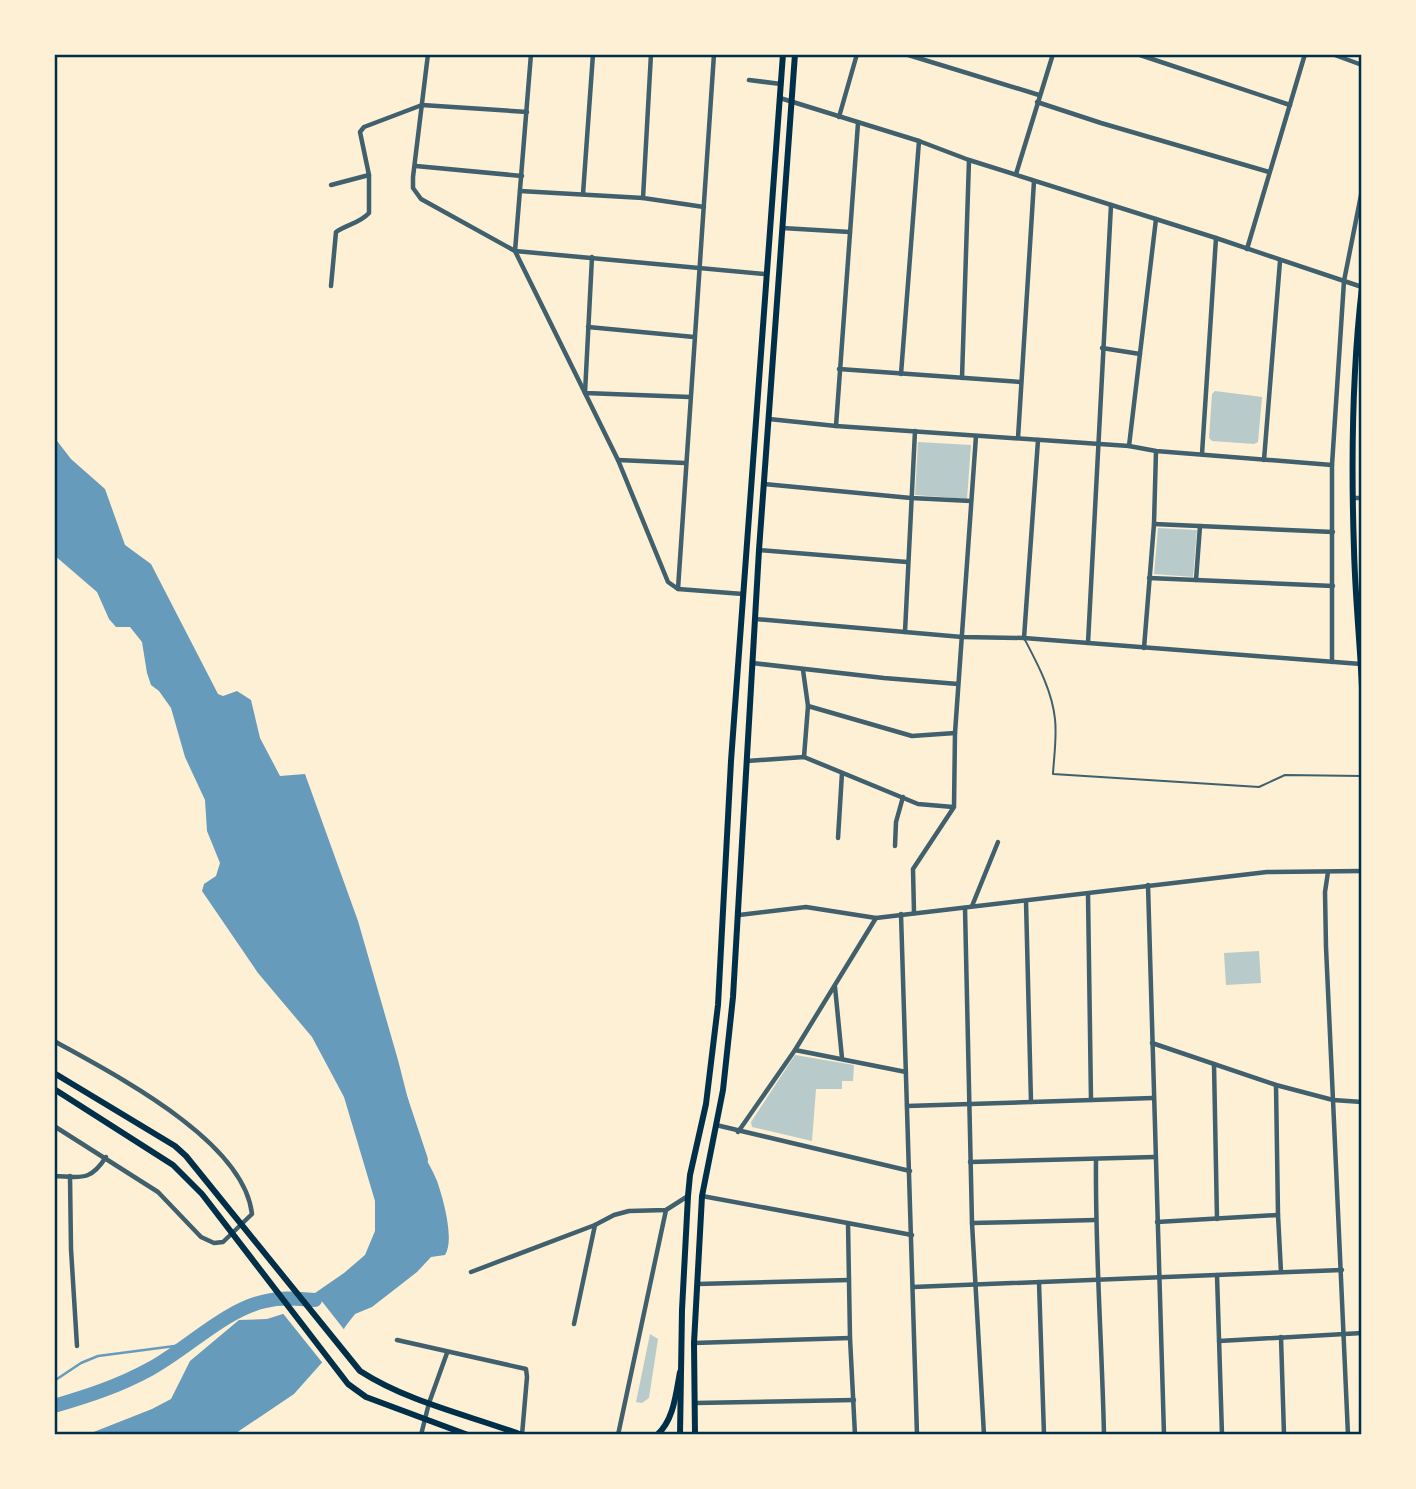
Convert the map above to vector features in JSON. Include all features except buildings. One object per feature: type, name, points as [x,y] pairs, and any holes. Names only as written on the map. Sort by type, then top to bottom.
[{"type":"main road","points":[[680,1435],[680,1372],[688,1196],[706,1104],[718,1005],[731,761],[783,54]]},
{"type":"main road","points":[[695,1435],[694,1343],[702,1196],[723,1090],[738,915],[759,550],[795,54]]},
{"type":"main road","points":[[1362,287],[1354,401],[1358,498],[1356,602],[1362,688]]},
{"type":"main road","points":[[54,1073],[175,1146],[186,1156],[360,1371],[372,1379],[429,1403],[522,1435]]},
{"type":"main road","points":[[54,1089],[173,1165],[202,1194],[348,1384],[366,1397],[468,1435]]},
{"type":"main road","points":[[657,1435],[671,1412],[680,1372]]},
{"type":"street","points":[[428,54],[413,188],[416,195],[515,251],[765,274]]},
{"type":"street","points":[[531,54],[515,251],[618,460],[666,579],[678,589],[743,594]]},
{"type":"street","points":[[583,194],[593,54]]},
{"type":"street","points":[[643,198],[651,54]]},
{"type":"street","points":[[678,589],[714,54]]},
{"type":"street","points":[[839,117],[857,54]]},
{"type":"street","points":[[905,54],[1039,95]]},
{"type":"street","points":[[1016,174],[1053,54]]},
{"type":"street","points":[[1138,54],[1290,104]]},
{"type":"street","points":[[1247,249],[1306,54]]},
{"type":"street","points":[[1332,54],[1362,65]]},
{"type":"street","points":[[749,80],[781,84]]},
{"type":"street","points":[[780,98],[1362,287]]},
{"type":"street","points":[[1037,102],[1269,172]]},
{"type":"street","points":[[331,286],[336,232],[348,224],[361,221],[369,213],[369,175],[360,132],[364,127],[422,105],[527,112]]},
{"type":"street","points":[[836,426],[858,123]]},
{"type":"street","points":[[901,374],[919,141]]},
{"type":"street","points":[[962,378],[969,160]]},
{"type":"street","points":[[416,166],[522,176]]},
{"type":"street","points":[[331,185],[369,175]]},
{"type":"street","points":[[1018,439],[1034,181],[1028,178]]},
{"type":"street","points":[[1332,662],[1332,466],[1344,281],[1362,190]]},
{"type":"street","points":[[520,191],[643,198],[704,207]]},
{"type":"street","points":[[1088,643],[1111,205]]},
{"type":"street","points":[[1129,446],[1156,219]]},
{"type":"street","points":[[782,228],[850,232]]},
{"type":"street","points":[[1202,454],[1216,238]]},
{"type":"street","points":[[585,393],[592,257]]},
{"type":"street","points":[[1264,460],[1280,261]]},
{"type":"street","points":[[588,327],[694,337]]},
{"type":"street","points":[[1102,348],[1140,354]]},
{"type":"street","points":[[839,369],[1021,382]]},
{"type":"street","points":[[585,393],[690,397]]},
{"type":"street","points":[[769,419],[1129,446],[1156,452],[1332,466]]},
{"type":"street","points":[[905,632],[915,431]]},
{"type":"street","points":[[914,913],[913,869],[954,807],[955,733],[976,436]]},
{"type":"street","points":[[1024,638],[1038,440]]},
{"type":"street","points":[[1144,648],[1154,524],[1156,452]]},
{"type":"street","points":[[618,460],[685,463]]},
{"type":"street","points":[[764,484],[971,501]]},
{"type":"street","points":[[1154,524],[1333,532]]},
{"type":"street","points":[[1196,580],[1200,526]]},
{"type":"street","points":[[759,550],[907,562]]},
{"type":"street","points":[[1149,578],[1333,586]]},
{"type":"street","points":[[755,620],[1361,664]]},
{"type":"street","points":[[752,663],[958,684]]},
{"type":"street","points":[[803,670],[808,706],[804,757]]},
{"type":"street","points":[[808,706],[912,736],[955,733]]},
{"type":"street","points":[[747,761],[804,757],[918,804],[954,807]]},
{"type":"street","points":[[838,838],[842,773]]},
{"type":"street","points":[[895,846],[896,822],[902,797]]},
{"type":"street","points":[[972,907],[998,842]]},
{"type":"street","points":[[738,915],[806,907],[876,918],[1267,872],[1362,871]]},
{"type":"street","points":[[1328,872],[1325,891],[1326,947],[1348,1435]]},
{"type":"street","points":[[1148,885],[1164,1435]]},
{"type":"street","points":[[1087,894],[1091,1100]]},
{"type":"street","points":[[1026,901],[1031,1102]]},
{"type":"street","points":[[965,908],[972,1223],[984,1435]]},
{"type":"street","points":[[901,914],[917,1435]]},
{"type":"street","points":[[738,1132],[795,1050],[876,918]]},
{"type":"street","points":[[835,986],[842,1058]]},
{"type":"street","points":[[54,1041],[152,1098],[204,1137],[229,1164],[250,1202],[252,1214],[223,1242],[206,1240],[158,1192],[54,1126]]},
{"type":"street","points":[[1152,1043],[1276,1085],[1333,1100],[1362,1102]]},
{"type":"street","points":[[795,1050],[906,1072]]},
{"type":"street","points":[[1214,1064],[1217,1219]]},
{"type":"street","points":[[1276,1085],[1281,1272]]},
{"type":"street","points":[[907,1106],[1153,1098]]},
{"type":"street","points":[[716,1125],[910,1171]]},
{"type":"street","points":[[54,1176],[85,1177],[93,1174],[106,1157]]},
{"type":"street","points":[[970,1163],[1155,1157]]},
{"type":"street","points":[[1096,1160],[1095,1220],[1104,1435]]},
{"type":"street","points":[[70,1176],[77,1346]]},
{"type":"street","points":[[471,1272],[614,1216],[629,1212],[666,1210],[688,1196]]},
{"type":"street","points":[[702,1196],[912,1235]]},
{"type":"street","points":[[618,1435],[666,1210]]},
{"type":"street","points":[[1157,1222],[1278,1215]]},
{"type":"street","points":[[972,1223],[1095,1220]]},
{"type":"street","points":[[848,1223],[855,1435]]},
{"type":"street","points":[[574,1324],[595,1225]]},
{"type":"street","points":[[914,1287],[1342,1270]]},
{"type":"street","points":[[1217,1275],[1222,1435]]},
{"type":"street","points":[[697,1284],[849,1280]]},
{"type":"street","points":[[1039,1282],[1044,1435]]},
{"type":"street","points":[[1219,1341],[1362,1333]]},
{"type":"street","points":[[1282,1337],[1284,1435]]},
{"type":"street","points":[[694,1343],[850,1338]]},
{"type":"street","points":[[397,1340],[526,1369],[522,1435]]},
{"type":"street","points":[[421,1435],[447,1353]]},
{"type":"street","points":[[695,1403],[853,1400]]},
{"type":"lane","points":[[1024,638],[1041,670],[1053,707],[1053,774],[1259,787],[1285,775],[1362,776]]},
{"type":"shaded area","points":[[1215,391],[1262,397],[1258,442],[1212,441],[1209,438],[1212,394]]},
{"type":"shaded area","points":[[918,442],[971,445],[967,499],[915,495]]},
{"type":"shaded area","points":[[1158,528],[1197,530],[1193,577],[1154,574]]},
{"type":"shaded area","points":[[1259,951],[1261,983],[1226,985],[1224,953]]},
{"type":"shaded area","points":[[795,1055],[854,1065],[853,1081],[842,1081],[842,1089],[816,1089],[812,1141],[752,1127],[751,1122]]},
{"type":"shaded area","points":[[650,1334],[658,1339],[649,1398],[642,1403],[636,1402]]},
{"type":"water","points":[[54,437],[71,459],[105,489],[125,545],[151,564],[218,694],[223,696],[237,691],[251,700],[260,738],[280,776],[305,774],[358,921],[398,1060],[410,1107],[404,1124],[434,1174],[447,1219],[449,1240],[445,1255],[431,1257],[417,1272],[372,1307],[355,1314],[334,1349],[294,1394],[233,1435],[86,1435],[171,1399],[190,1361],[239,1320],[267,1319],[286,1313],[344,1273],[365,1255],[375,1231],[375,1201],[344,1097],[312,1037],[258,973],[202,891],[204,884],[216,876],[220,863],[207,831],[205,800],[185,757],[171,708],[151,685],[142,642],[130,627],[116,627],[109,619],[97,592],[54,555]]},
{"type":"pier","points":[[313,1290],[346,1332],[337,1351],[325,1366],[281,1311]]},
{"type":"waterway","points":[[401,1100],[421,1160]]},
{"type":"waterway","points":[[54,1406],[138,1375],[164,1361],[221,1321],[251,1305],[278,1299],[315,1300]]},
{"type":"waterway","points":[[54,1381],[81,1363],[98,1356],[190,1344]]}]
